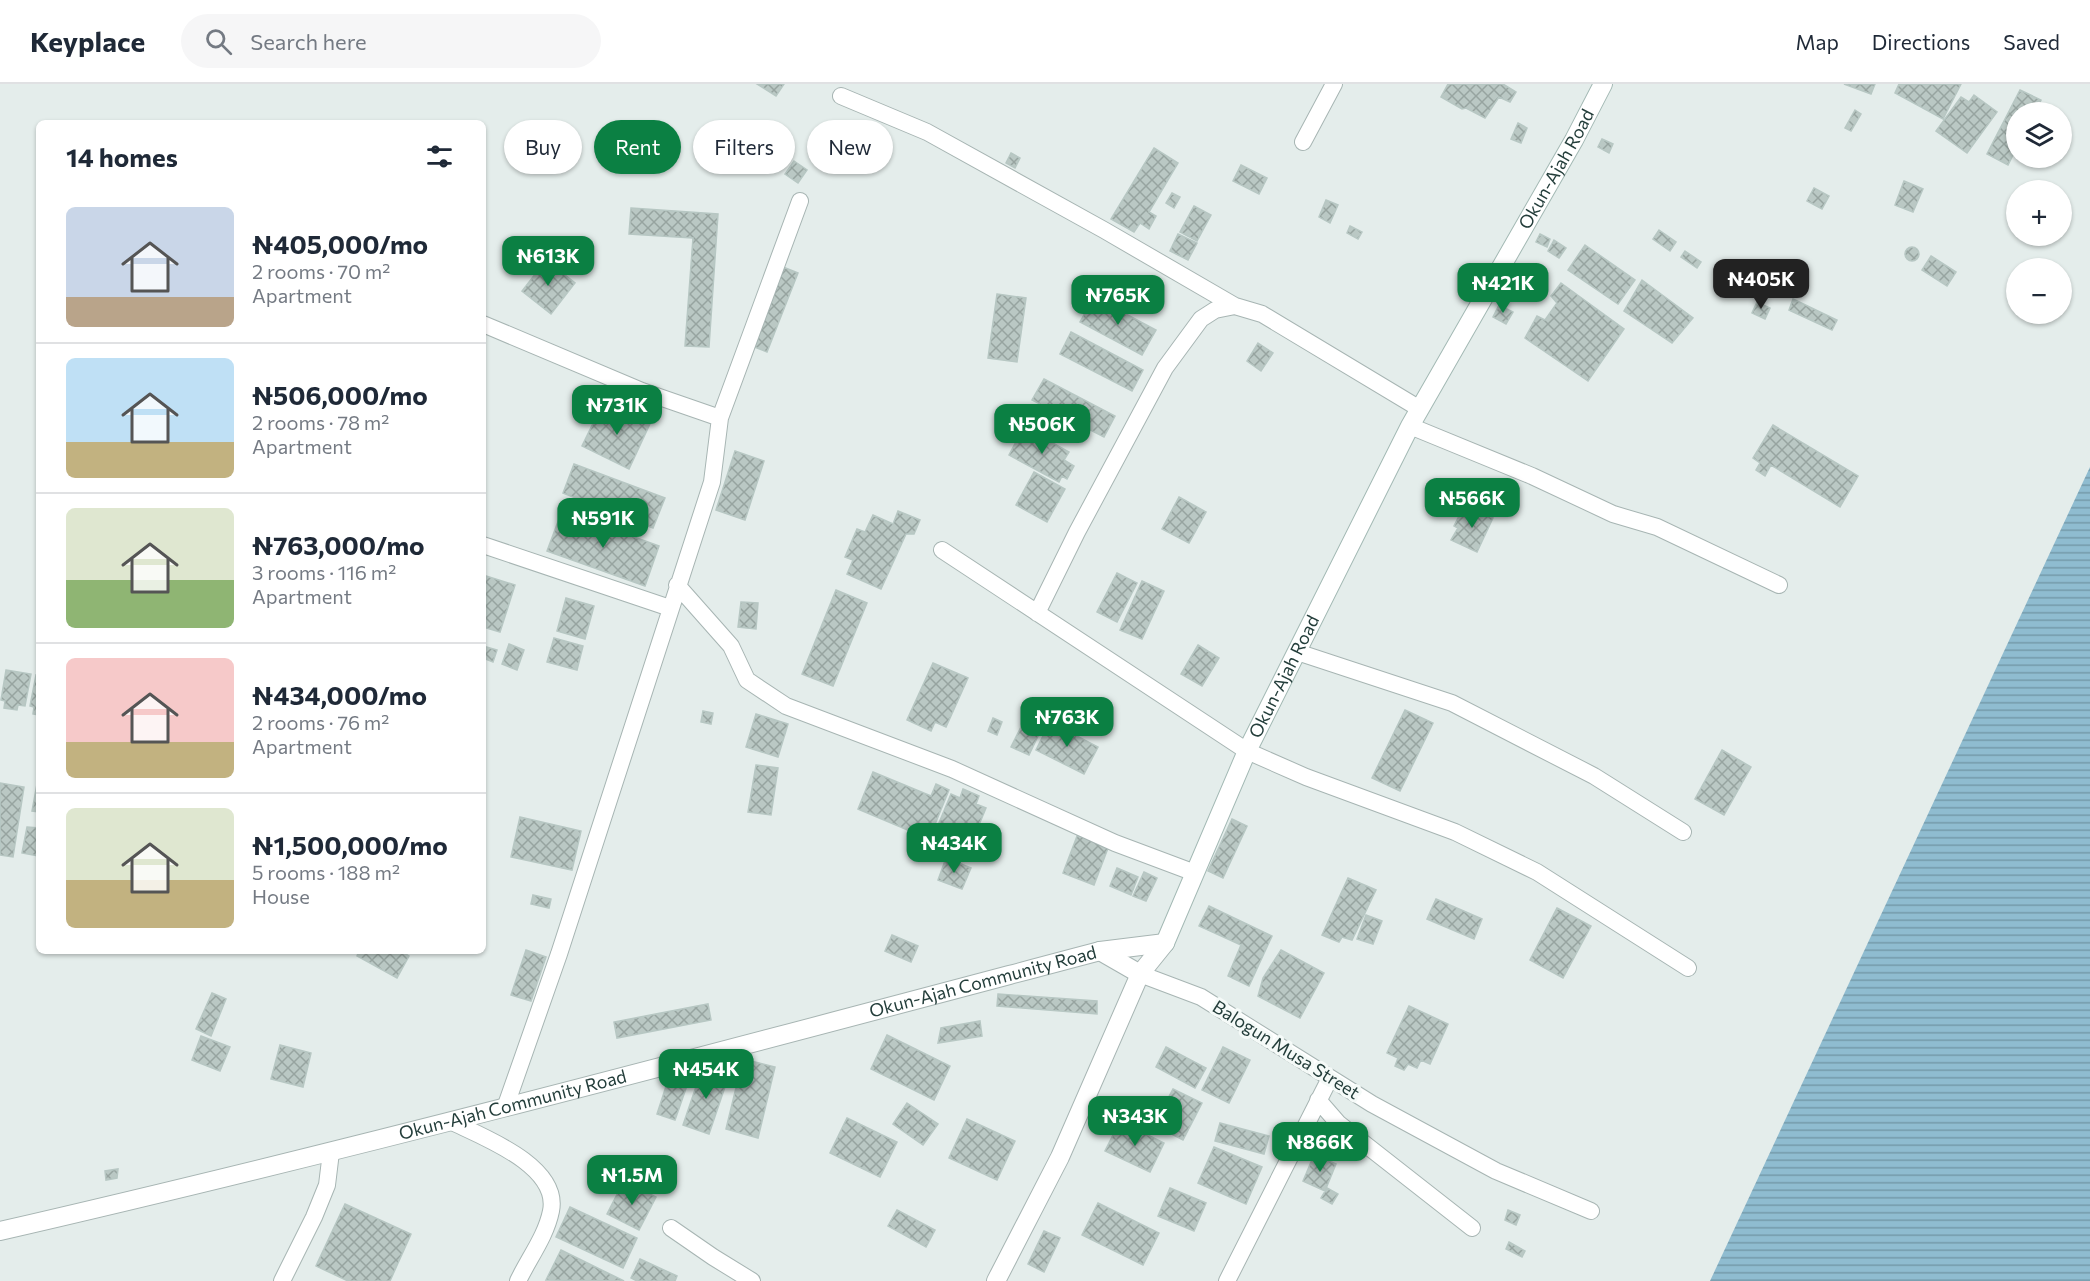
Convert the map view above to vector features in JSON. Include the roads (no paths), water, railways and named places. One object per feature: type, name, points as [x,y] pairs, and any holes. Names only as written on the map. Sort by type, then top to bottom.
[{"type":"street","points":[[1303,142],[1334,84]]},
{"type":"street","name":"Okun-Ajah Road","points":[[996,1281],[1060,1157],[1140,974],[1165,943],[1247,752],[1410,426],[1574,140],[1603,84]]},
{"type":"street","points":[[841,96],[927,132],[1235,306],[1262,314],[1420,409]]},
{"type":"street","points":[[505,1108],[559,954],[712,482],[720,418],[800,201]]},
{"type":"street","points":[[1037,613],[1077,531],[1165,368],[1201,319],[1215,310],[1235,306]]},
{"type":"street","points":[[486,325],[642,391],[720,418]]},
{"type":"street","points":[[1410,426],[1532,476],[1613,514],[1657,527],[1779,585]]},
{"type":"street","points":[[486,546],[670,608]]},
{"type":"street","points":[[942,550],[1247,752],[1306,777],[1455,832],[1537,872],[1688,968]]},
{"type":"street","points":[[677,585],[731,646],[747,680],[786,706],[952,769],[1115,843],[1195,873]]},
{"type":"street","points":[[1297,652],[1452,703],[1594,776],[1683,832]]},
{"type":"street","name":"Okun-Ajah Community Road","points":[[0,1231],[192,1187],[452,1122],[1100,951],[1165,943]]},
{"type":"street","points":[[1100,951],[1140,974]]},
{"type":"street","name":"Balogun Musa Street","points":[[1140,974],[1201,997],[1372,1104],[1496,1171],[1591,1211]]},
{"type":"street","points":[[1230,1280],[1330,1078]]},
{"type":"street","points":[[1318,1100],[1338,1123],[1472,1228]]},
{"type":"street","points":[[452,1122],[512,1151],[535,1170],[549,1188],[552,1209],[543,1235],[518,1281]]},
{"type":"street","points":[[282,1281],[314,1217],[327,1185],[331,1152]]},
{"type":"street","points":[[671,1228],[712,1257],[752,1281]]},
{"type":"water","points":[[2090,467],[2090,1281],[1710,1281]]}]
